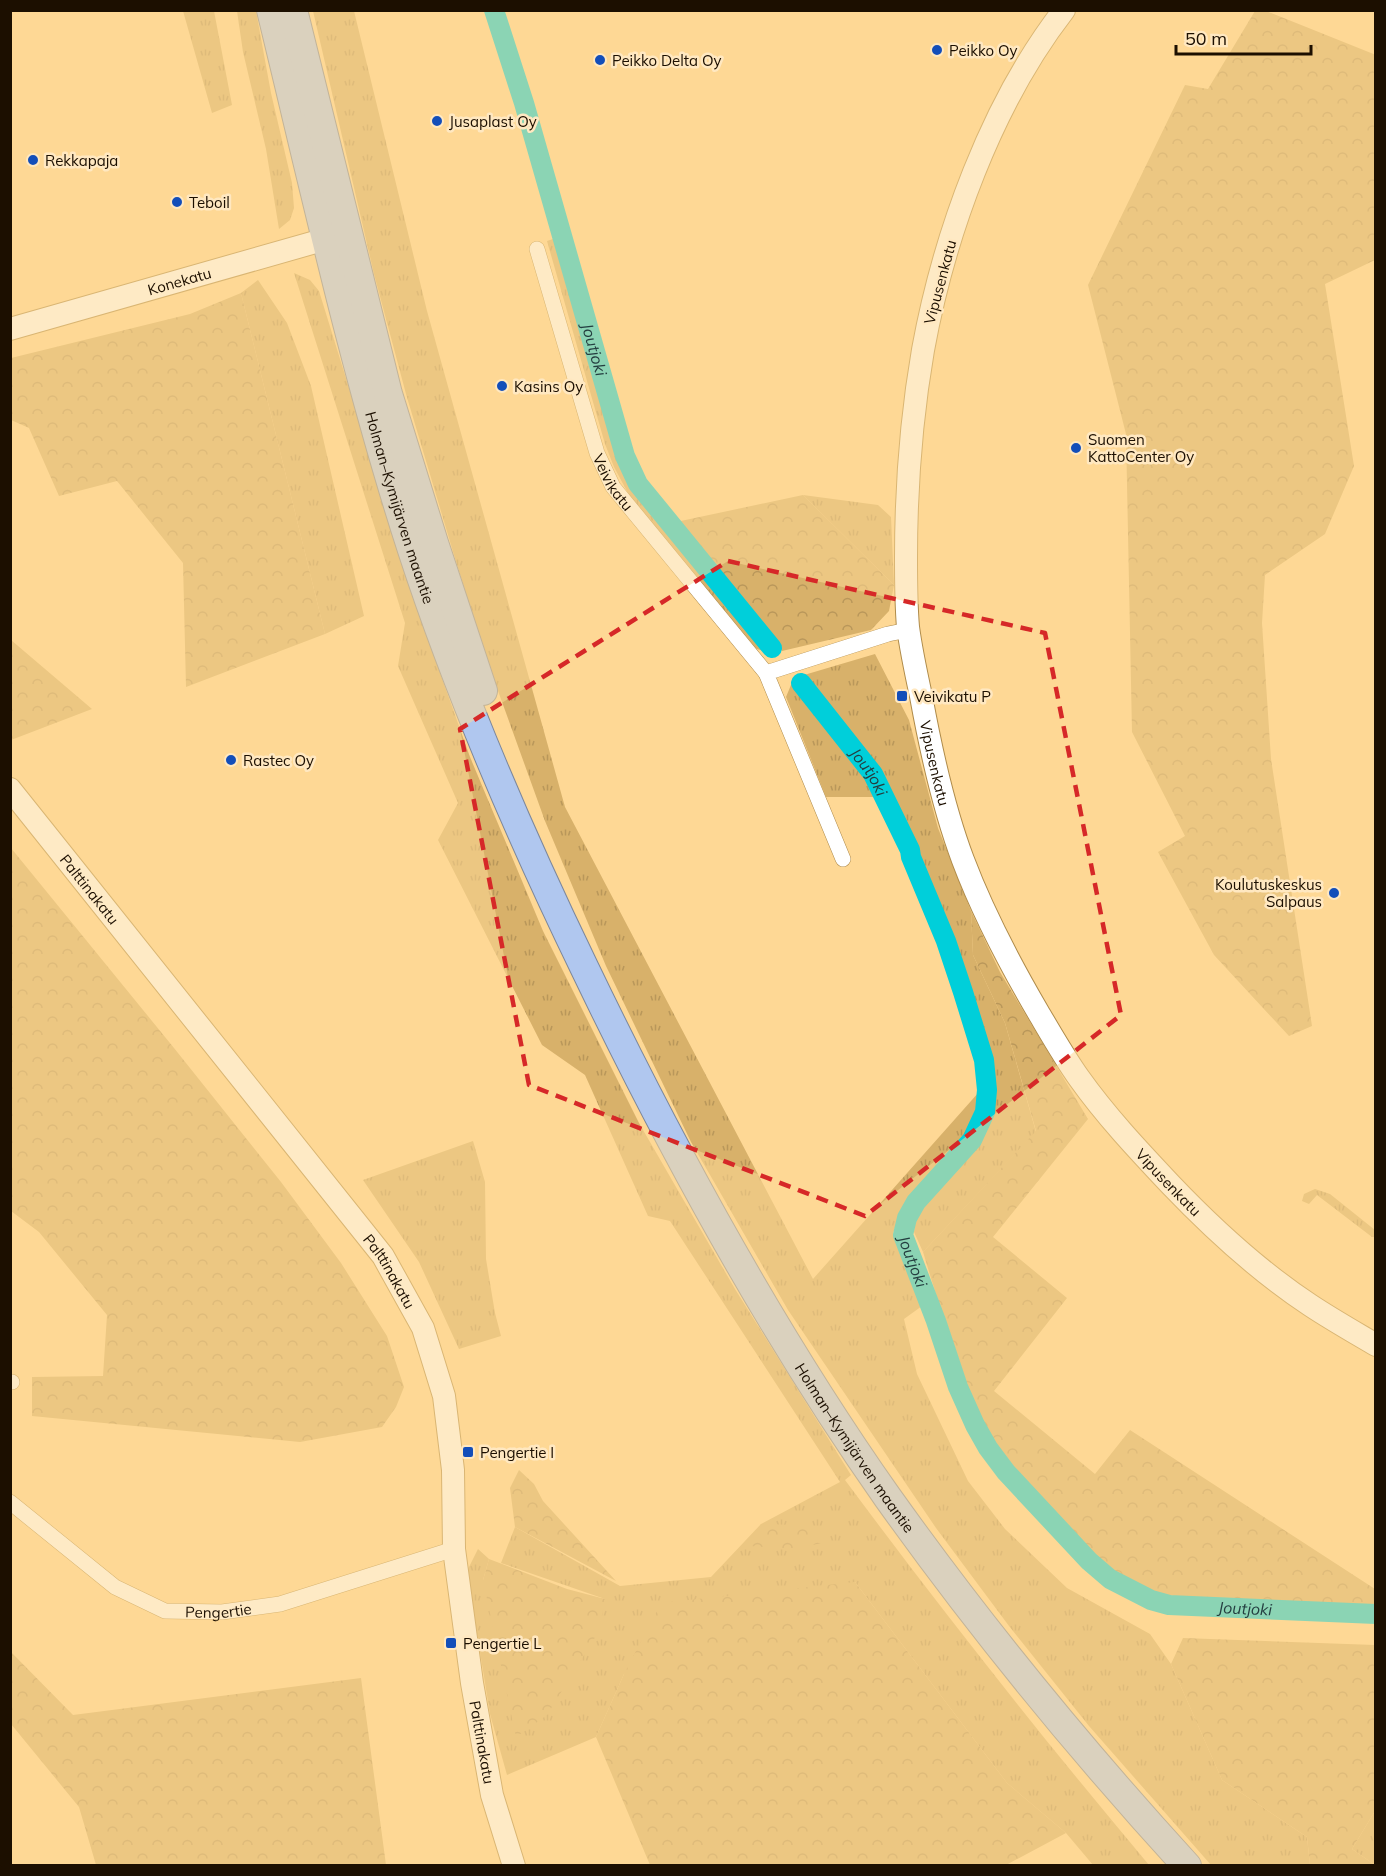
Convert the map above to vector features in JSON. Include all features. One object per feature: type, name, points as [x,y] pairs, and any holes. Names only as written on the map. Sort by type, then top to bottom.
[{"type":"highway","name":"Holman–Kymijärven maantie","points":[[272,10],[337,236]]},
{"type":"highway","name":"Holman–Kymijärven maantie","points":[[293,10],[383,457],[442,636],[510,805],[591,983],[654,1110],[700,1195],[772,1317],[886,1495],[1035,1691],[1121,1793],[1187,1866]]},
{"type":"street","name":"Vipusenkatu","points":[[1064,10],[1006,103],[959,215],[927,330],[916,392],[910,446],[906,520],[908,630],[929,742],[946,808],[963,860],[1011,966],[1078,1077],[1153,1166],[1233,1246],[1307,1304],[1376,1345]]},
{"type":"street","name":"Konekatu","points":[[10,329],[221,271],[337,236]]},
{"type":"street","name":"Veivikatu","points":[[537,249],[597,453],[613,487],[766,674],[843,859]]},
{"type":"street","points":[[766,674],[888,634],[908,630]]},
{"type":"street","name":"Palttinakatu","points":[[10,789],[383,1257],[423,1328],[444,1395],[453,1470],[454,1549],[472,1683],[492,1795],[514,1866]]},
{"type":"street","name":"Pengertie","points":[[10,1502],[115,1587],[165,1611],[222,1612],[280,1604],[454,1549]]},
{"type":"highlighted area","points":[[728,561],[1045,633],[1121,1015],[865,1216],[529,1085],[460,729]]},
{"type":"green space","points":[[183,11],[214,11],[232,105],[212,113]]},
{"type":"green space","points":[[237,11],[256,11],[271,93],[292,183],[294,208],[290,220],[279,229],[266,149],[243,52]]},
{"type":"green space","points":[[313,11],[354,11],[427,311],[565,807],[813,1279],[979,1092],[977,1110],[968,1137],[908,1202],[901,1212],[893,1233],[922,1306],[904,1319],[917,1374],[968,1481],[1005,1529],[1067,1588],[1150,1634],[1171,1664],[1222,1780],[1307,1837],[1310,1865],[1211,1865],[1089,1726],[1009,1626],[936,1528],[788,1310],[691,1142],[606,966],[545,821],[489,666],[406,394],[374,274]]},
{"type":"green space","points":[[1255,11],[1266,11],[1376,55],[1375,260],[1325,284],[1354,466],[1325,534],[1265,575],[1262,623],[1271,759],[1312,1026],[1289,1036],[1214,955],[1158,852],[1185,836],[1132,732],[1126,434],[1088,285],[1185,85],[1208,89]]},
{"type":"green space","points":[[556,238],[621,455],[635,486],[773,654],[754,648],[629,495],[614,467],[605,444],[547,241]]},
{"type":"green space","points":[[294,273],[310,280],[319,291],[417,608],[470,757],[543,931],[639,1123],[735,1289],[851,1475],[845,1480],[994,1675],[1149,1865],[1093,1865],[1066,1833],[1007,1783],[855,1582],[624,1674],[596,1737],[507,1775],[490,1714],[467,1571],[478,1549],[489,1559],[483,1580],[605,1599],[501,1563],[515,1527],[620,1586],[711,1577],[761,1524],[840,1482],[670,1221],[648,1216],[585,1075],[542,1045],[438,840],[458,803],[398,666],[405,623]]},
{"type":"green space","points":[[258,280],[287,323],[311,386],[364,616],[325,634],[241,293]]},
{"type":"green space","points":[[241,293],[325,634],[186,687],[183,563],[117,481],[59,496],[29,428],[11,420],[11,358],[190,314]]},
{"type":"green space","points":[[803,495],[878,505],[891,517],[894,585]]},
{"type":"green space","points":[[803,495],[894,585],[889,611],[871,630],[782,651],[676,522]]},
{"type":"green space","points":[[11,640],[92,709],[11,740]]},
{"type":"green space","points":[[875,654],[909,720],[938,828],[971,911],[973,955],[1005,1023],[1036,1132],[923,1252],[914,1232],[916,1214],[979,1143],[992,1115],[992,1069],[968,983],[925,869],[889,786],[804,675]]},
{"type":"green space","points":[[793,680],[851,750],[878,797],[826,797],[786,697]]},
{"type":"green space","points":[[11,848],[281,1182],[341,1263],[387,1336],[404,1387],[396,1407],[382,1427],[300,1442],[32,1416],[32,1377],[103,1376],[107,1315],[39,1232],[11,1211]]},
{"type":"green space","points":[[971,911],[1000,972],[1088,1119],[993,1237],[1067,1298],[994,1391],[1095,1474],[1130,1430],[1375,1589],[1375,1606],[1181,1597],[1159,1594],[1119,1577],[1015,1470],[992,1438],[961,1376],[923,1252],[1036,1131],[1005,1023],[973,955]]},
{"type":"green space","points":[[473,1141],[485,1182],[486,1259],[501,1336],[459,1349],[419,1262],[363,1180]]},
{"type":"green space","points":[[1315,1189],[1330,1194],[1375,1230],[1375,1237],[1317,1195],[1309,1204],[1302,1201],[1304,1194]]},
{"type":"green space","points":[[519,1470],[534,1484],[543,1501],[616,1581],[515,1527],[510,1488]]},
{"type":"green space","points":[[761,1524],[799,1525],[817,1529],[822,1543],[794,1549],[750,1546]]},
{"type":"green space","points":[[489,1559],[567,1589],[605,1599],[599,1631],[547,1715],[516,1737],[483,1580]]},
{"type":"green space","points":[[855,1582],[1007,1783],[1066,1833],[1006,1865],[650,1865],[596,1737],[624,1674],[661,1603]]},
{"type":"green space","points":[[1183,1638],[1375,1645],[1375,1811],[1352,1849],[1375,1865],[1310,1865],[1307,1837],[1222,1780],[1171,1664]]},
{"type":"green space","points":[[10,1651],[73,1715],[361,1678],[386,1865],[96,1865],[79,1807],[11,1724]]},
{"type":"green space","points":[[1375,1811],[1375,1865],[1352,1849]]},
{"type":"waterway","name":"Joutjoki","points":[[494,10],[524,103],[625,456],[638,484],[772,648]]},
{"type":"waterway","name":"Joutjoki","points":[[801,683],[873,774],[910,850],[946,941],[984,1060],[987,1090],[985,1112],[972,1140],[916,1202],[907,1218],[903,1235],[958,1387],[988,1448],[1006,1472],[1089,1561],[1110,1579],[1151,1600],[1169,1605],[1376,1614]]},
{"type":"place","name":"Peikko Oy","points":[[937,50]]},
{"type":"place","name":"Peikko Delta Oy","points":[[600,60]]},
{"type":"place","name":"Jusaplast Oy","points":[[437,121]]},
{"type":"place","name":"Rekkapaja","points":[[33,160]]},
{"type":"place","name":"Teboil","points":[[177,202]]},
{"type":"place","name":"Kasins Oy","points":[[502,386]]},
{"type":"place","name":"Suomen KattoCenter Oy","points":[[1076,448]]},
{"type":"place","name":"Veivikatu P","points":[[902,696]]},
{"type":"place","name":"Rastec Oy","points":[[231,760]]},
{"type":"place","name":"Koulutuskeskus Salpaus","points":[[1334,893]]},
{"type":"place","name":"Pengertie I","points":[[468,1452]]},
{"type":"place","name":"Pengertie L","points":[[451,1643]]}]
